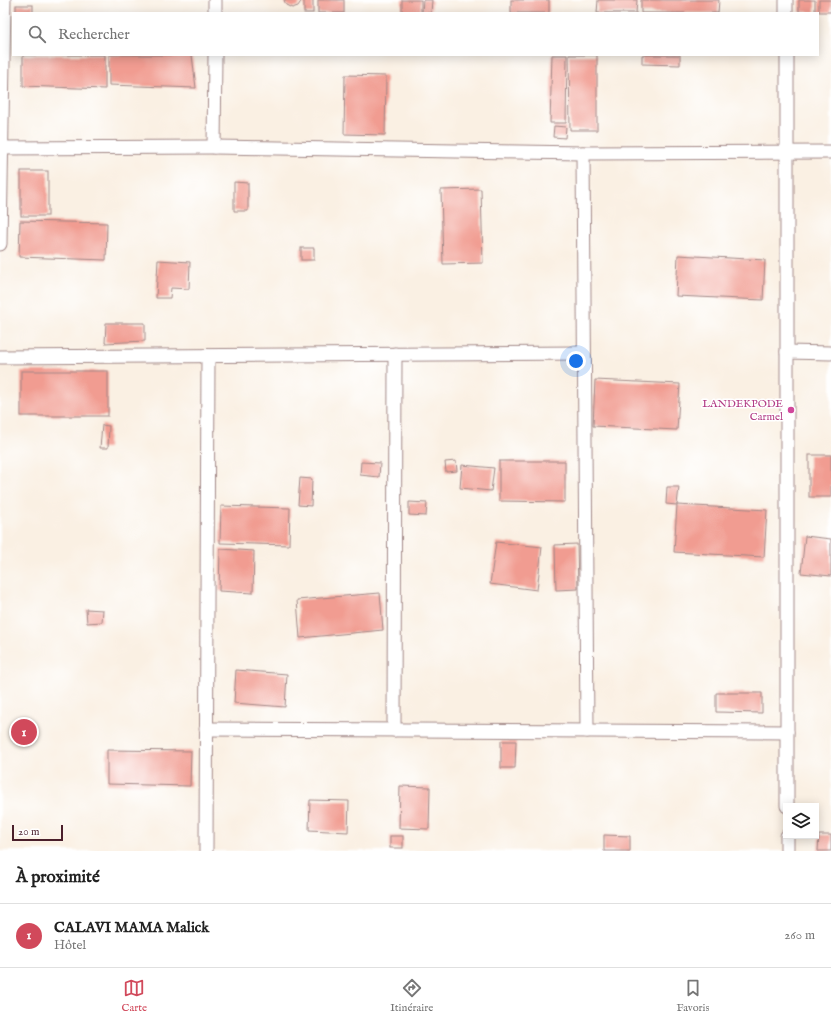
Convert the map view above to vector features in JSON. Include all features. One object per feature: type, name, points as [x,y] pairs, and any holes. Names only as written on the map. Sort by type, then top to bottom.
[{"type":"street","points":[[0,244],[4,0]]},
{"type":"street","points":[[215,0],[215,12]]},
{"type":"street","points":[[786,0],[786,12]]},
{"type":"street","points":[[214,147],[215,56]]},
{"type":"street","points":[[786,56],[787,803]]},
{"type":"street","points":[[1,148],[214,147],[583,153],[831,152]]},
{"type":"street","points":[[583,153],[587,731]]},
{"type":"street","points":[[787,352],[831,353]]},
{"type":"street","points":[[0,357],[584,353]]},
{"type":"street","points":[[394,730],[396,354]]},
{"type":"street","points":[[206,851],[208,356]]},
{"type":"street","points":[[206,729],[787,732]]},
{"type":"street","points":[[787,839],[787,851]]},
{"type":"building","points":[[284,0],[302,0],[298,6],[292,8],[286,5]]},
{"type":"building","points":[[304,0],[313,0],[313,12],[304,12]]},
{"type":"building","points":[[318,0],[344,0],[344,12],[318,12]]},
{"type":"building","points":[[402,0],[421,0],[421,12],[402,12]]},
{"type":"building","points":[[423,0],[432,0],[431,12],[422,12]]},
{"type":"building","points":[[511,0],[549,0],[549,12],[511,12]]},
{"type":"building","points":[[598,0],[637,0],[636,12],[597,12]]},
{"type":"building","points":[[641,0],[719,0],[718,12],[641,12]]},
{"type":"building","points":[[799,0],[815,0],[815,12],[799,12]]},
{"type":"building","points":[[819,0],[831,0],[831,12],[819,12]]},
{"type":"building","points":[[16,5],[33,5],[33,12],[16,12]]},
{"type":"building","points":[[23,56],[105,56],[105,89],[23,86]]},
{"type":"building","points":[[109,56],[192,56],[196,88],[109,85]]},
{"type":"building","points":[[552,56],[567,56],[566,123],[550,123]]},
{"type":"building","points":[[569,56],[597,56],[597,130],[570,130]]},
{"type":"building","points":[[642,56],[680,56],[680,65],[642,64]]},
{"type":"building","points":[[345,75],[386,76],[385,135],[344,134]]},
{"type":"building","points":[[554,126],[566,127],[565,138],[553,137]]},
{"type":"building","points":[[21,171],[48,171],[48,216],[21,216]]},
{"type":"building","points":[[234,182],[248,183],[248,211],[234,211]]},
{"type":"building","points":[[481,189],[483,263],[443,264],[441,190]]},
{"type":"building","points":[[20,221],[107,223],[106,260],[19,257]]},
{"type":"building","points":[[301,248],[314,248],[314,260],[301,260]]},
{"type":"building","points":[[678,255],[765,260],[763,300],[676,296]]},
{"type":"building","points":[[158,260],[190,262],[189,289],[171,288],[170,298],[156,298]]},
{"type":"building","points":[[106,323],[145,323],[145,341],[105,343]]},
{"type":"building","points":[[21,371],[108,371],[108,416],[21,416]]},
{"type":"building","points":[[595,380],[680,384],[677,430],[593,426]]},
{"type":"building","points":[[102,425],[109,426],[108,448],[100,448]]},
{"type":"building","points":[[809,455],[831,455],[831,497],[809,497]]},
{"type":"building","points":[[456,461],[457,471],[446,472],[445,462]]},
{"type":"building","points":[[499,461],[565,461],[565,502],[499,501]]},
{"type":"building","points":[[361,462],[380,463],[379,477],[360,475]]},
{"type":"building","points":[[462,465],[494,468],[491,491],[460,488]]},
{"type":"building","points":[[300,478],[312,479],[311,506],[298,505]]},
{"type":"building","points":[[667,487],[679,487],[677,505],[666,504]]},
{"type":"building","points":[[409,502],[427,503],[426,516],[409,515]]},
{"type":"building","points":[[677,505],[767,510],[764,557],[674,552]]},
{"type":"building","points":[[221,506],[290,508],[289,545],[220,543]]},
{"type":"building","points":[[805,536],[831,539],[831,576],[801,573]]},
{"type":"building","points":[[496,542],[542,547],[537,590],[490,584]]},
{"type":"building","points":[[577,544],[578,589],[556,590],[555,545]]},
{"type":"building","points":[[220,549],[254,551],[253,593],[219,591]]},
{"type":"building","points":[[380,593],[383,630],[300,638],[297,600]]},
{"type":"building","points":[[86,609],[103,610],[102,622],[87,623]]},
{"type":"building","points":[[236,670],[287,674],[285,707],[234,703]]},
{"type":"building","points":[[716,693],[762,693],[762,713],[716,712]]},
{"type":"building","points":[[501,741],[516,741],[515,768],[501,768]]},
{"type":"building","points":[[107,750],[191,751],[190,786],[107,784]]},
{"type":"building","points":[[400,786],[430,787],[429,829],[399,828]]},
{"type":"building","points":[[310,800],[349,801],[348,832],[309,830]]},
{"type":"building","points":[[604,835],[630,836],[630,851],[604,851]]},
{"type":"building","points":[[819,835],[831,835],[831,851],[818,851]]},
{"type":"building","points":[[390,836],[403,836],[403,848],[390,848]]},
{"type":"place","name":"LANDEKPODE Carmel","points":[[791,410]]},
{"type":"place","name":"CALAVI MAMA Malick","points":[[24,732]]}]
